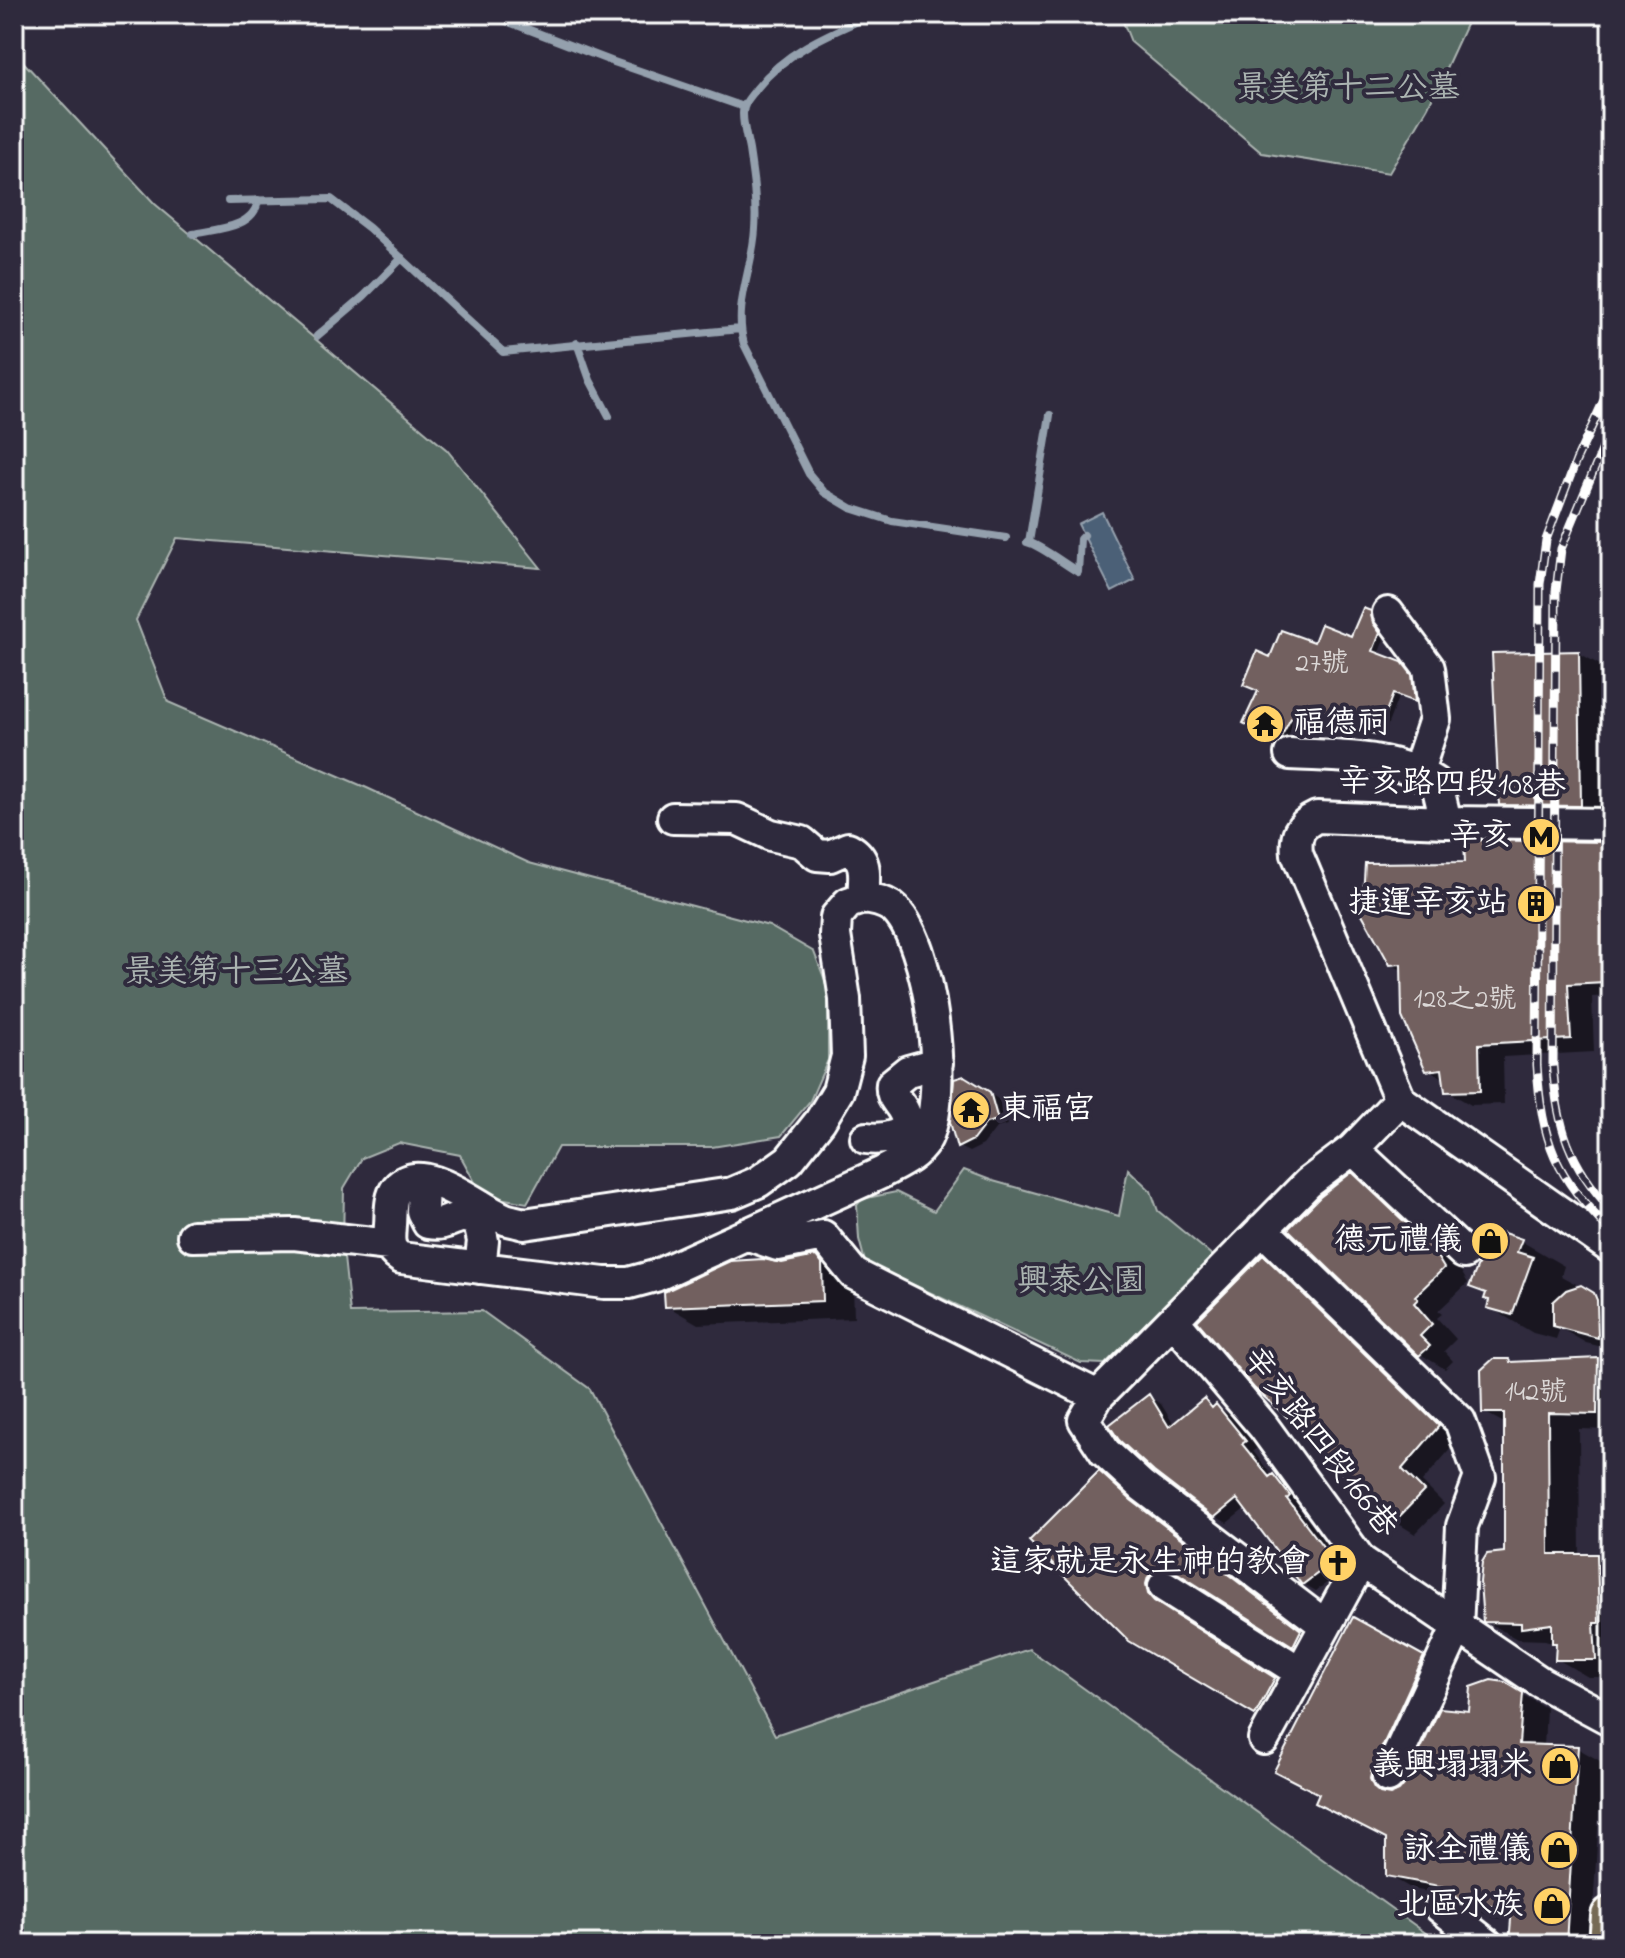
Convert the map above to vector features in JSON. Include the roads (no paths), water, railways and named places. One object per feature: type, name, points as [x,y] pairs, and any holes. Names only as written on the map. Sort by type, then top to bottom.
[{"type":"main road","points":[[1609,1944],[1611,1916]]},
{"type":"street","points":[[1388,613],[1429,668],[1435,719],[1418,771]]},
{"type":"street","points":[[1290,754],[1371,758],[1418,771],[1437,784],[1446,822]]},
{"type":"street","name":"辛亥路四段108巷","points":[[1400,1100],[1297,854],[1295,838],[1304,823],[1317,817],[1611,824]]},
{"type":"street","points":[[673,818],[737,819],[771,835],[802,842],[817,855],[830,856],[848,848],[859,854],[864,864],[863,898]]},
{"type":"street","points":[[863,898],[879,900],[894,908],[908,927],[923,963],[937,1063],[935,1111],[926,1139],[913,1155],[881,1173],[655,1276],[629,1283],[604,1283],[401,1258],[393,1253],[389,1245],[391,1201],[397,1189],[408,1181],[453,1187],[504,1219],[524,1224],[732,1193],[777,1170],[789,1160],[820,1121],[838,1091],[847,1056],[845,999],[835,935],[836,917],[848,903],[863,898]]},
{"type":"street","points":[[866,1138],[889,1139],[899,1134],[906,1126],[906,1117],[893,1099],[892,1084],[908,1071],[937,1063]]},
{"type":"street","points":[[1325,1625],[1142,1486],[1105,1452],[1084,1420],[1098,1396],[1308,1183],[1353,1149],[1400,1100],[1611,1248]]},
{"type":"street","points":[[1353,1149],[1464,1253]]},
{"type":"street","points":[[423,1181],[422,1211],[428,1223],[441,1225],[456,1217],[468,1216],[479,1223],[483,1241],[480,1268]]},
{"type":"street","points":[[1262,1229],[1460,1421],[1480,1477],[1462,1526],[1457,1628],[1388,1777]]},
{"type":"street","points":[[193,1236],[294,1234],[389,1245]]},
{"type":"street","points":[[746,1234],[778,1245],[823,1236],[854,1274],[1098,1396]]},
{"type":"street","points":[[523,1273],[527,1237]]},
{"type":"street","name":"辛亥路四段166巷","points":[[1173,1320],[1263,1426],[1361,1561],[1540,1682],[1611,1720]]},
{"type":"street","points":[[1264,1739],[1361,1561]]},
{"type":"street","points":[[1164,1586],[1300,1672]]},
{"type":"street","points":[[1440,1907],[1487,1944]]},
{"type":"water","points":[[1102,512],[1135,580],[1112,592],[1078,524]]},
{"type":"waterway","points":[[488,14],[744,107]]},
{"type":"waterway","points":[[874,14],[796,53],[769,75],[744,106],[743,119],[755,200],[754,244],[741,315],[744,344],[809,474],[824,492],[851,508],[892,521],[1006,538]]},
{"type":"waterway","points":[[228,201],[331,199],[369,228],[503,352],[740,329]]},
{"type":"waterway","points":[[193,234],[242,222],[250,216],[258,200]]},
{"type":"waterway","points":[[317,336],[402,258]]},
{"type":"waterway","points":[[577,343],[590,380],[609,416]]},
{"type":"waterway","points":[[1029,542],[1050,415]]},
{"type":"waterway","points":[[1027,542],[1078,572],[1080,539],[1084,535]]},
{"type":"railway","points":[[1611,385],[1576,461],[1546,540],[1540,584],[1537,1065],[1543,1117],[1555,1157],[1577,1193],[1611,1232]]},
{"type":"railway","points":[[1611,429],[1561,549],[1556,591],[1553,1066],[1558,1107],[1568,1144],[1585,1177],[1611,1209]]},
{"type":"place","name":"福德祠","points":[[1265,724]]},
{"type":"place","name":"辛亥","points":[[1541,837]]},
{"type":"place","name":"捷運辛亥站","points":[[1536,904]]},
{"type":"place","name":"東福宮","points":[[971,1110]]},
{"type":"place","name":"德元禮儀","points":[[1490,1241]]},
{"type":"place","name":"這家就是永生神的教會","points":[[1338,1563]]},
{"type":"place","name":"義興塌塌米","points":[[1560,1766]]},
{"type":"place","name":"詠全禮儀","points":[[1559,1850]]},
{"type":"place","name":"北區水族","points":[[1552,1906]]},
{"type":"park label","name":"景美第十二公墓","points":[[1348,89]]},
{"type":"park label","name":"景美第十三公墓","points":[[236,973]]},
{"type":"park label","name":"興泰公園","points":[[1081,1282]]}]
